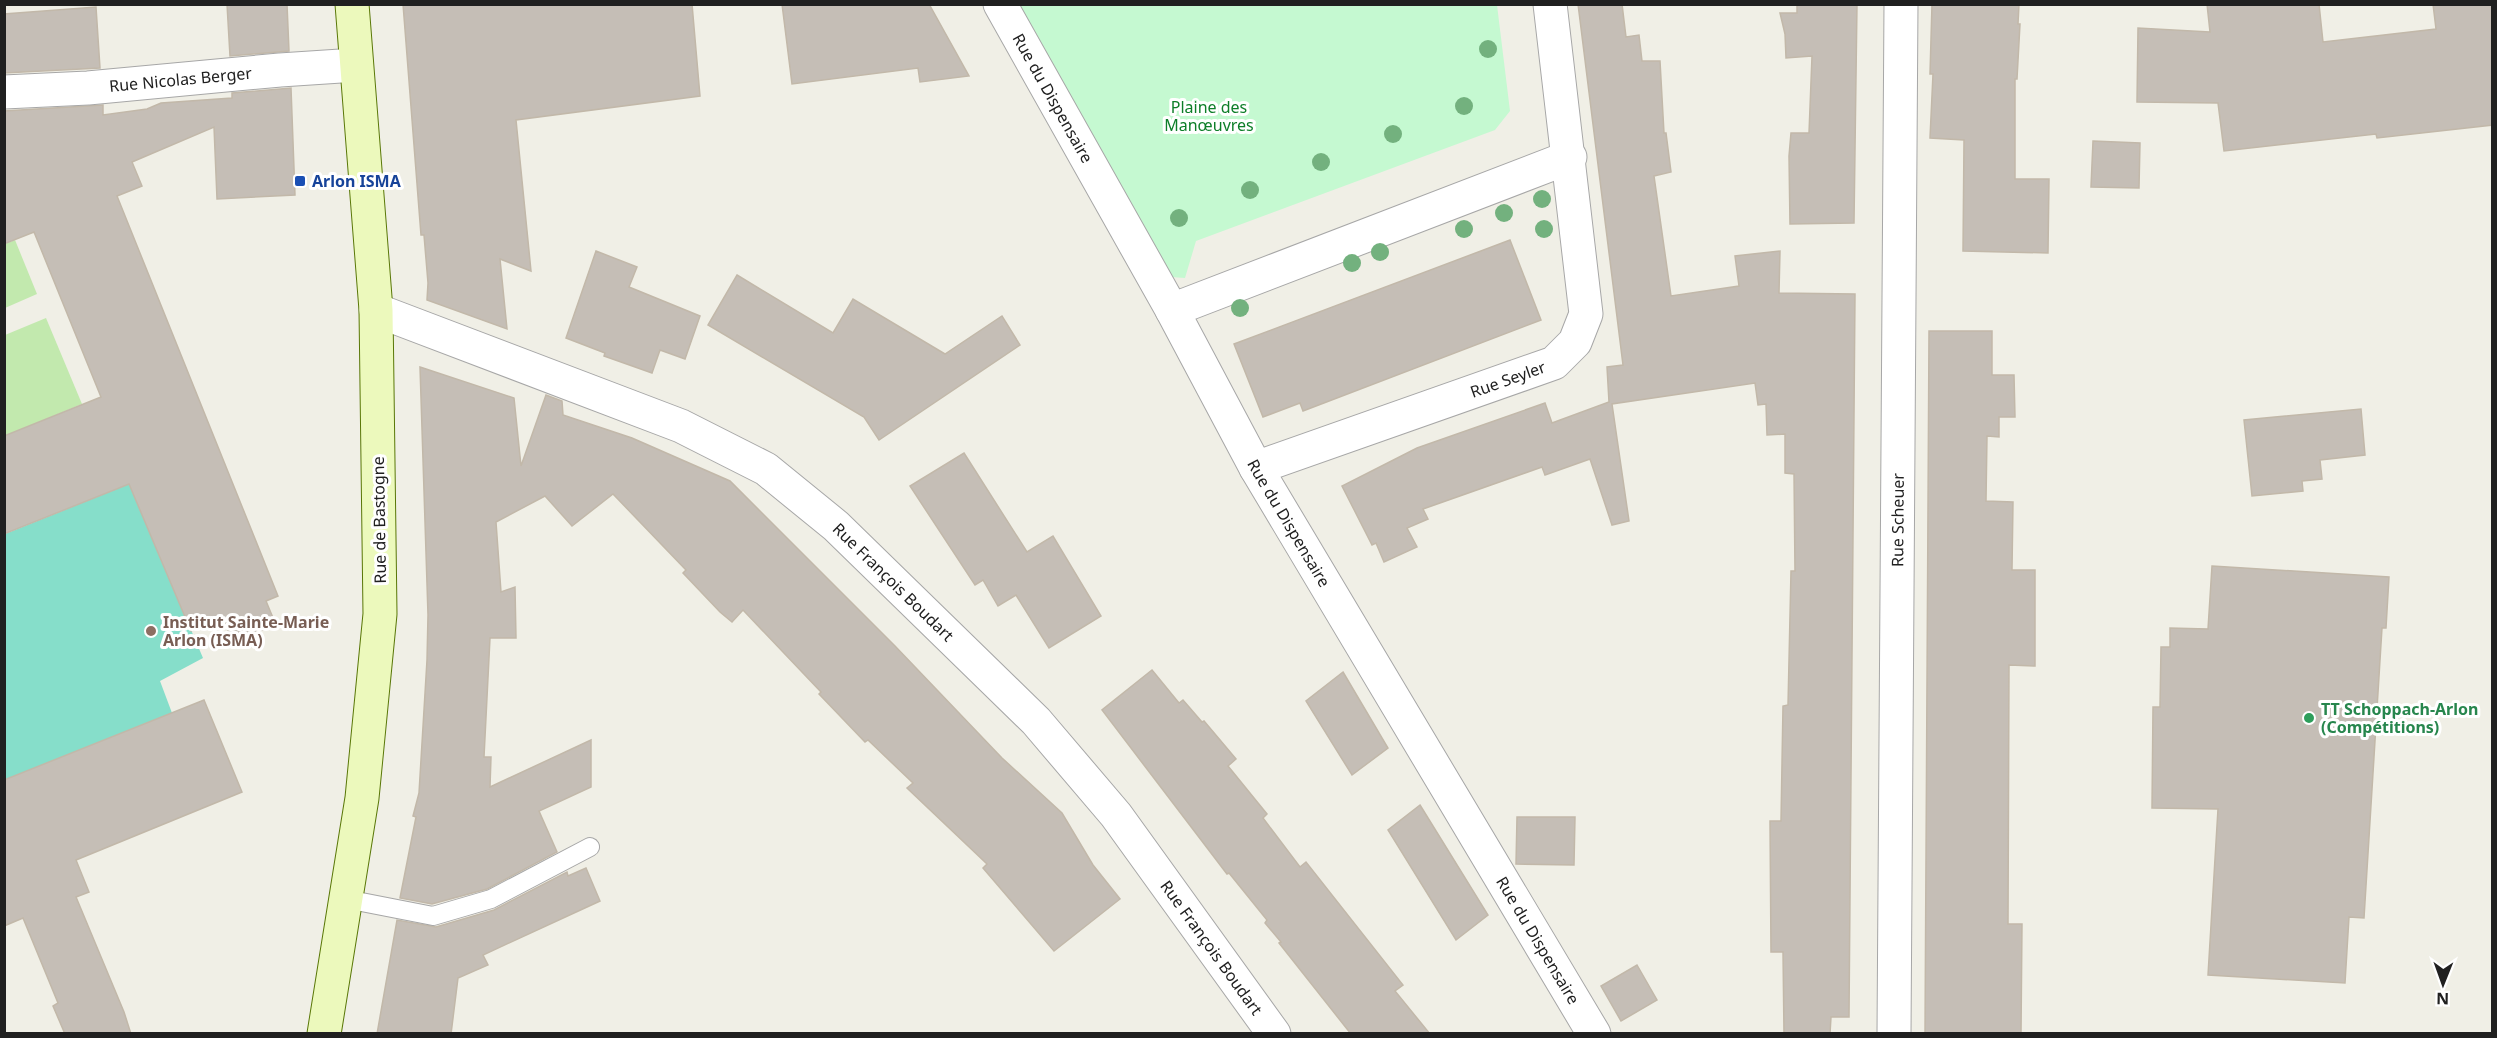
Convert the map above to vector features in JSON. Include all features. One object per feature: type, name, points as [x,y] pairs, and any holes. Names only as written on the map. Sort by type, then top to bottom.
[{"type":"main road","name":"Rue de Bastogne","points":[[324,1034],[362,798],[380,614],[376,310],[352,4]]},
{"type":"street","name":"Rue du Dispensaire","points":[[1000,4],[1172,310],[1256,468],[1594,1034]]},
{"type":"street","name":"Rue Seyler","points":[[1256,468],[1554,363],[1575,342],[1586,314],[1570,157],[1550,4]]},
{"type":"street","name":"Rue Scheuer","points":[[1893,1034],[1901,4]]},
{"type":"street","name":"Rue Nicolas Berger","points":[[4,92],[88,88],[356,65]]},
{"type":"street","points":[[1172,310],[1570,157]]},
{"type":"street","name":"Rue François Boudart","points":[[376,310],[681,426],[766,469],[836,526],[1036,722],[1116,814],[1274,1034]]},
{"type":"lane","points":[[346,899],[433,916],[491,899],[590,847]]},
{"type":"green space","name":"Plaine des Manœuvres","points":[[1018,5],[1497,5],[1510,111],[1495,130],[1196,241],[1185,278],[1171,277]]},
{"type":"green space","points":[[15,240],[37,294],[5,308],[5,244]]},
{"type":"green space","points":[[46,318],[82,404],[5,436],[5,335]]},
{"type":"shaded area","points":[[129,484],[203,658],[160,681],[172,713],[5,780],[5,534]]},
{"type":"building","points":[[227,4],[287,4],[289,51],[230,56]]},
{"type":"building","points":[[403,4],[692,4],[700,96],[516,120],[531,271],[500,259],[507,329],[427,300],[428,283],[424,235],[421,235]]},
{"type":"building","points":[[782,4],[929,4],[969,76],[920,82],[918,68],[792,84]]},
{"type":"building","points":[[1578,4],[1622,4],[1626,37],[1639,35],[1642,61],[1660,61],[1664,133],[1666,133],[1671,172],[1654,176],[1671,296],[1739,286],[1735,256],[1780,251],[1779,293],[1855,294],[1849,1017],[1831,1017],[1830,1034],[1784,1034],[1783,952],[1771,952],[1770,821],[1781,821],[1783,706],[1788,705],[1791,571],[1795,571],[1794,474],[1785,473],[1785,434],[1767,435],[1766,404],[1758,405],[1755,383],[1612,404],[1629,521],[1612,525],[1590,459],[1545,475],[1542,467],[1423,509],[1428,519],[1407,528],[1417,547],[1384,562],[1376,543],[1372,545],[1342,486],[1417,448],[1545,403],[1552,423],[1609,402],[1607,367],[1623,365]]},
{"type":"building","points":[[1797,4],[1857,4],[1854,223],[1790,224],[1791,133],[1809,133],[1812,56],[1786,58],[1785,34],[1780,13],[1797,13]]},
{"type":"building","points":[[1932,4],[2019,4],[2018,24],[2020,24],[2017,79],[2015,79],[2015,179],[2049,179],[2048,253],[1963,251],[1964,140],[1930,138],[1933,74],[1930,74]]},
{"type":"building","points":[[2207,4],[2319,4],[2323,42],[2436,29],[2433,4],[2493,4],[2493,125],[2377,138],[2376,134],[2224,151],[2218,103],[2137,102],[2138,28],[2210,32]]},
{"type":"building","points":[[96,7],[100,68],[4,73],[4,14]]},
{"type":"building","points":[[291,88],[295,195],[217,199],[214,127],[132,162],[142,186],[117,196],[278,596],[266,601],[276,625],[232,641],[223,616],[191,631],[129,484],[4,534],[4,436],[101,397],[34,232],[4,244],[4,111],[103,105],[103,115],[147,109],[161,103],[232,98],[232,93]]},
{"type":"building","points":[[2093,141],[2140,143],[2139,188],[2091,187]]},
{"type":"building","points":[[1510,240],[1541,320],[1303,411],[1300,403],[1263,417],[1234,344]]},
{"type":"building","points":[[596,251],[637,267],[629,287],[700,316],[685,359],[660,350],[652,373],[604,356],[605,353],[566,338]]},
{"type":"building","points":[[737,275],[833,333],[853,299],[945,354],[1002,316],[1020,345],[879,440],[864,417],[708,325]]},
{"type":"building","points":[[1929,331],[1992,331],[1992,375],[2014,375],[2015,417],[1999,417],[1999,437],[1987,436],[1986,501],[2013,502],[2012,570],[2035,570],[2035,666],[2009,665],[2008,924],[2022,924],[2021,1034],[1925,1034]]},
{"type":"building","points":[[420,367],[514,398],[521,466],[546,395],[562,401],[563,415],[632,438],[730,481],[895,646],[1002,758],[1062,813],[1093,865],[1120,899],[1054,951],[983,868],[987,864],[907,788],[913,783],[868,740],[865,742],[743,610],[732,622],[720,612],[683,573],[686,570],[613,494],[572,526],[545,496],[496,522],[501,592],[515,587],[516,638],[490,638],[484,757],[491,757],[490,787],[591,740],[591,787],[539,811],[557,852],[487,889],[432,904],[400,898],[416,817],[413,816],[419,793],[427,660],[428,615]]},
{"type":"building","points":[[2361,409],[2365,455],[2320,460],[2322,479],[2302,481],[2303,491],[2252,496],[2244,420]]},
{"type":"building","points":[[964,453],[1027,552],[1053,536],[1101,616],[1049,648],[1016,595],[998,606],[983,580],[975,585],[910,486]]},
{"type":"building","points":[[2212,566],[2389,577],[2386,628],[2382,628],[2364,918],[2349,917],[2345,983],[2208,975],[2218,809],[2152,808],[2153,707],[2160,707],[2161,647],[2170,647],[2170,628],[2208,629]]},
{"type":"building","points":[[1152,670],[1179,703],[1183,700],[1236,759],[1228,766],[1267,814],[1263,818],[1300,867],[1306,862],[1403,985],[1395,991],[1430,1034],[1351,1034],[1279,943],[1281,942],[1265,923],[1267,920],[1229,873],[1227,874],[1102,710]]},
{"type":"building","points":[[1343,672],[1388,748],[1352,775],[1306,701]]},
{"type":"building","points":[[204,700],[242,792],[76,860],[89,892],[76,897],[131,1034],[65,1034],[53,1006],[58,1003],[23,918],[4,926],[4,780]]},
{"type":"building","points":[[1420,805],[1488,915],[1456,940],[1388,830]]},
{"type":"building","points":[[1517,817],[1575,817],[1574,865],[1516,864]]},
{"type":"building","points":[[586,868],[600,901],[483,955],[488,965],[458,978],[451,1034],[377,1034],[397,920],[436,927],[494,910],[567,872],[568,876]]},
{"type":"building","points":[[1637,965],[1657,1000],[1621,1021],[1601,986]]},
{"type":"place","name":"Arlon ISMA","points":[[300,181]]},
{"type":"place","name":"Institut Sainte-Marie Arlon (ISMA)","points":[[151,631]]},
{"type":"place","name":"TT Schoppach-Arlon (Compétitions)","points":[[2309,718]]}]
